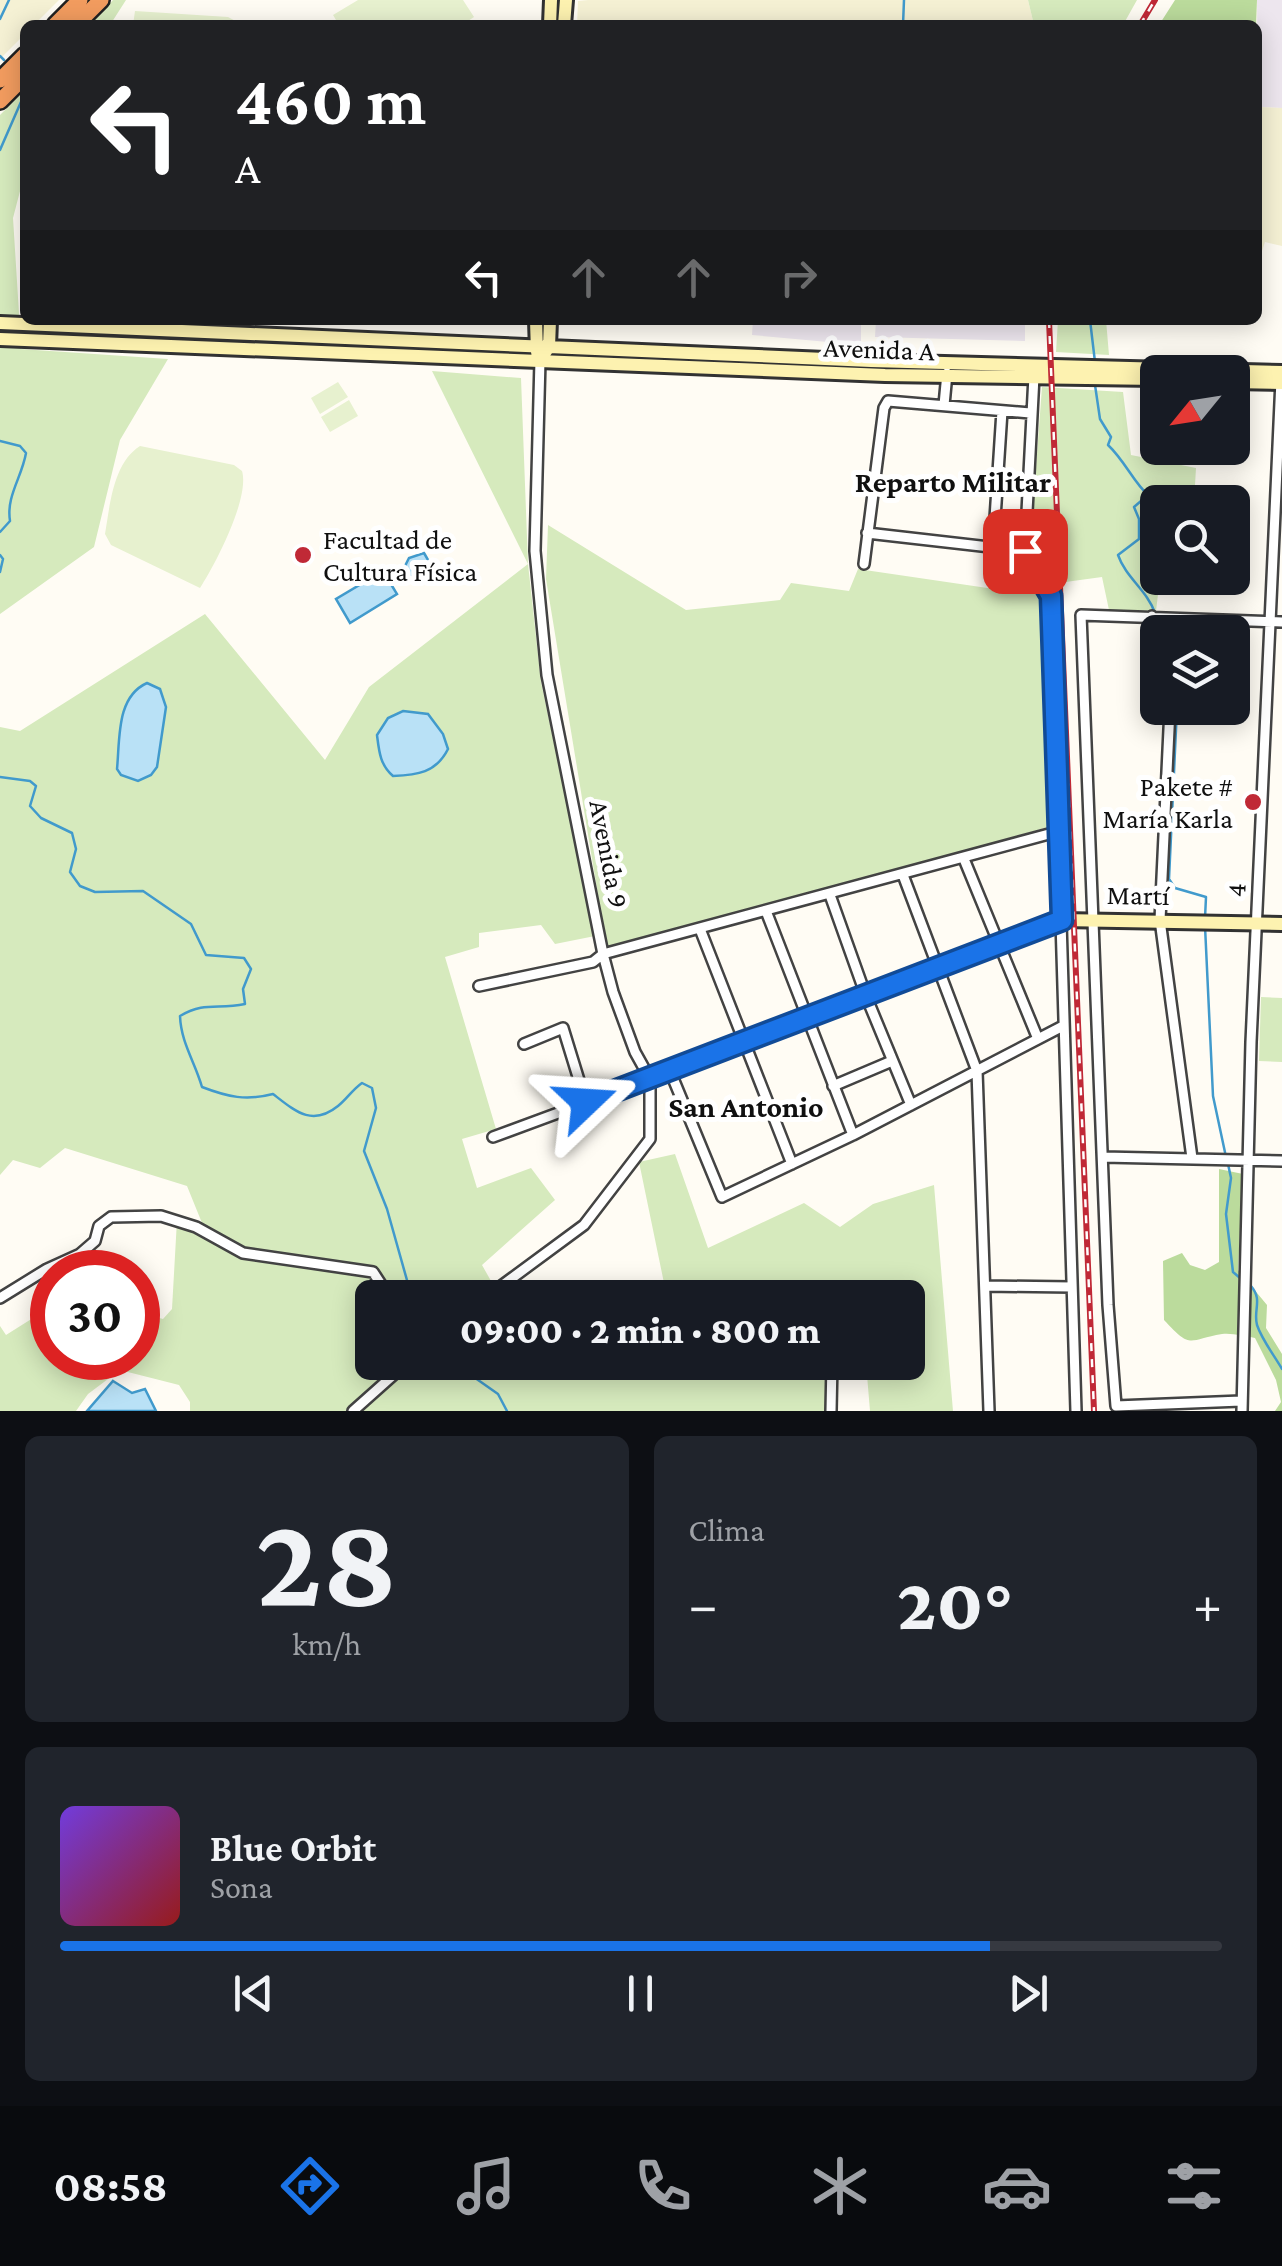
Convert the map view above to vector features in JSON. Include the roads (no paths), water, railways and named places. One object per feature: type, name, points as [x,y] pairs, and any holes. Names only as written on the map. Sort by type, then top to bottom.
[{"type":"highway","points":[[60,20],[80,0]]},
{"type":"highway","points":[[81,20],[101,0]]},
{"type":"highway","points":[[0,80],[20,60]]},
{"type":"highway","points":[[0,101],[20,81]]},
{"type":"main road","name":"Avenida A","points":[[45,325],[1034,376],[1095,372],[1140,378]]},
{"type":"main road","name":"Avenida 9","points":[[537,325],[541,351]]},
{"type":"main road","name":"Avenida 9","points":[[541,351],[549,325]]},
{"type":"main road","name":"Avenida A","points":[[0,338],[394,354],[541,351]]},
{"type":"main road","points":[[384,340],[394,354]]},
{"type":"main road","name":"Avenida A","points":[[948,370],[1282,372]]},
{"type":"main road","points":[[1250,382],[1282,383]]},
{"type":"main road","name":"Martí","points":[[650,1080],[1062,920],[1282,924]]},
{"type":"street","name":"Avenida 9","points":[[507,1280],[584,1225],[650,1139],[650,1080],[629,1037],[603,954],[546,657],[535,551],[541,351]]},
{"type":"street","points":[[944,405],[948,370]]},
{"type":"street","name":"4","points":[[1241,1406],[1257,923],[1277,622],[1282,372]]},
{"type":"street","points":[[1034,376],[1025,551],[1051,596],[1076,1411]]},
{"type":"street","points":[[864,564],[882,422],[888,402],[1030,413]]},
{"type":"street","points":[[993,549],[1002,410]]},
{"type":"street","points":[[867,533],[1025,551]]},
{"type":"street","points":[[1140,616],[1081,614],[1091,918],[1116,1406],[1241,1406]]},
{"type":"street","points":[[1250,621],[1277,622]]},
{"type":"street","points":[[1169,725],[1160,920],[1192,1158]]},
{"type":"street","points":[[479,986],[593,962],[603,954],[964,860],[1060,831]]},
{"type":"street","points":[[964,860],[1038,1039]]},
{"type":"street","points":[[904,875],[977,1072],[989,1411]]},
{"type":"street","points":[[830,894],[911,1105]]},
{"type":"street","points":[[766,912],[853,1134]]},
{"type":"street","points":[[700,929],[792,1164]]},
{"type":"street","points":[[670,1071],[722,1197],[1063,1026]]},
{"type":"street","points":[[524,1044],[563,1028],[586,1102]]},
{"type":"street","points":[[834,1086],[892,1061]]},
{"type":"street","name":"Martí","points":[[493,1138],[650,1080]]},
{"type":"street","points":[[1103,1157],[1282,1160]]},
{"type":"street","points":[[0,1298],[80,1254],[94,1241],[99,1226],[111,1217],[161,1216],[196,1227],[243,1253],[373,1272],[378,1280]]},
{"type":"street","points":[[986,1286],[1072,1287]]},
{"type":"street","points":[[353,1411],[388,1380]]},
{"type":"street","points":[[831,1411],[832,1380]]},
{"type":"water","points":[[424,553],[431,565],[420,577],[408,577],[404,568],[409,558]]},
{"type":"water","points":[[383,571],[397,594],[350,623],[336,599]]},
{"type":"water","points":[[147,683],[160,689],[166,707],[157,767],[138,781],[121,775],[117,769],[120,732],[130,698]]},
{"type":"water","points":[[403,711],[428,714],[443,734],[448,749],[438,763],[425,771],[393,776],[383,762],[377,735],[388,718]]},
{"type":"water","points":[[113,1381],[132,1393],[145,1389],[156,1411],[87,1411]]},
{"type":"waterway","points":[[0,19],[9,0]]},
{"type":"waterway","points":[[903,20],[904,0]]},
{"type":"waterway","points":[[0,56],[4,60]]},
{"type":"waterway","points":[[0,150],[20,104]]},
{"type":"waterway","points":[[1091,325],[1095,362]]},
{"type":"waterway","points":[[1095,385],[1100,419],[1111,437],[1108,445],[1148,495],[1134,507],[1139,519],[1139,539],[1118,555],[1155,613]]},
{"type":"waterway","points":[[0,441],[20,446],[26,453],[10,503],[10,521],[0,532]]},
{"type":"waterway","points":[[0,555],[0,572]]},
{"type":"waterway","points":[[1176,725],[1169,879],[1175,888],[1206,897],[1205,918]]},
{"type":"waterway","points":[[0,777],[30,781],[36,786],[30,806],[41,818],[72,833],[76,849],[70,872],[80,886],[95,892],[143,891],[191,924],[206,955],[244,958],[251,969],[243,989],[245,1004],[205,1007],[180,1016],[202,1087],[237,1097],[273,1094],[296,1111],[312,1116],[329,1112],[362,1083],[372,1088],[376,1108],[364,1151],[387,1209],[407,1280]]},
{"type":"waterway","points":[[1205,926],[1213,1096],[1226,1157]]},
{"type":"waterway","points":[[1228,1164],[1231,1178],[1226,1214],[1233,1272],[1240,1278]]},
{"type":"waterway","points":[[1251,1286],[1256,1296],[1257,1325],[1282,1369]]},
{"type":"waterway","points":[[478,1380],[498,1394],[507,1411]]},
{"type":"railway","points":[[1143,20],[1155,0]]},
{"type":"railway","points":[[1049,325],[1094,1411]]},
{"type":"place","name":"Facultad de Cultura Física","points":[[303,555]]},
{"type":"place","name":"Pakete # María Karla","points":[[1253,802]]},
{"type":"district","name":"Reparto Militar","points":[[953,481]]},
{"type":"district","name":"San Antonio","points":[[746,1106]]}]
